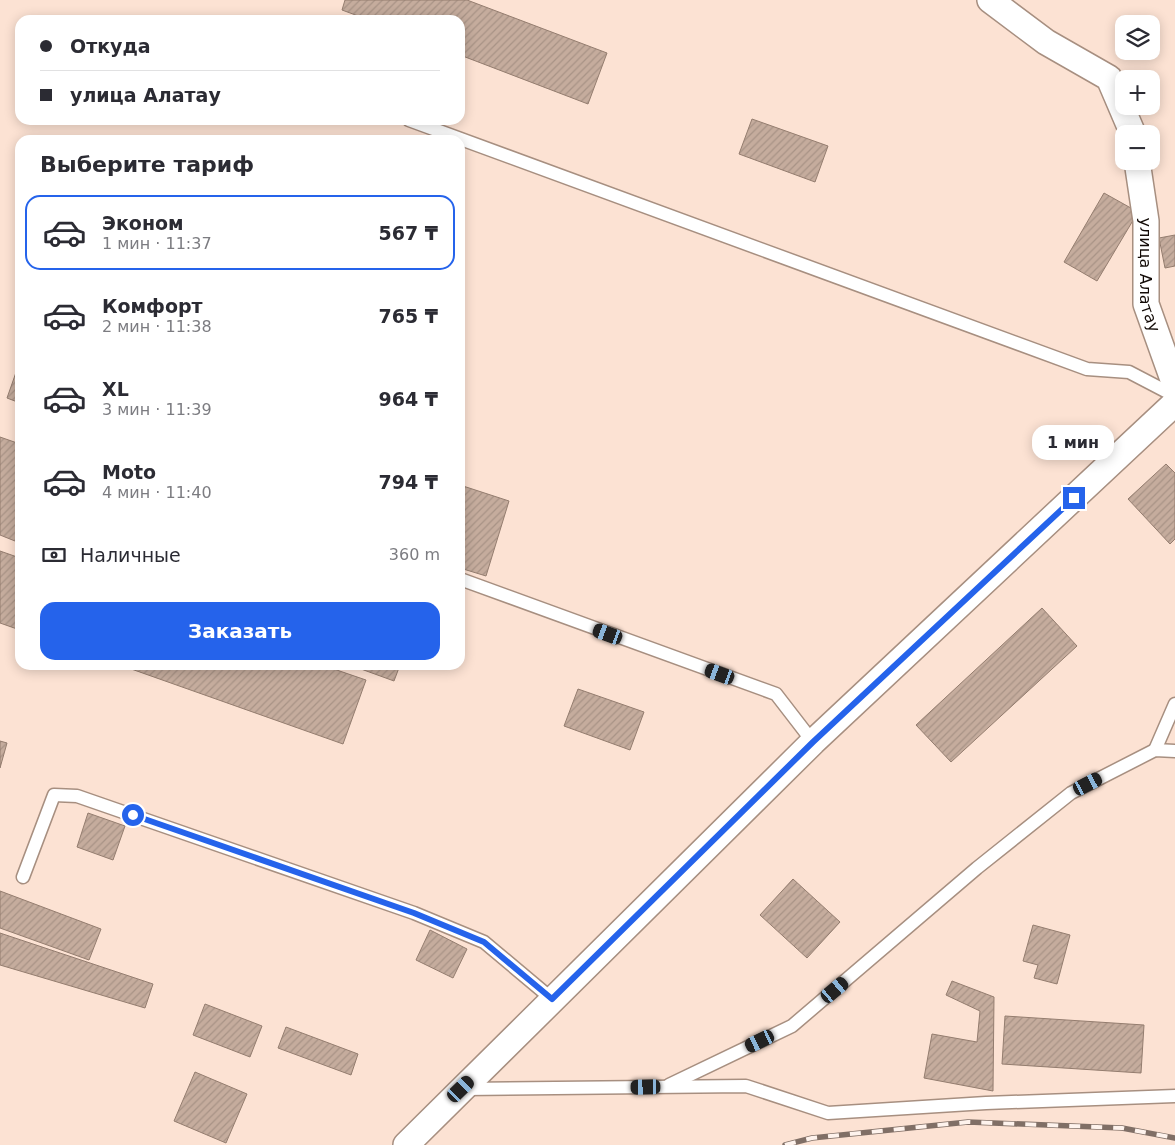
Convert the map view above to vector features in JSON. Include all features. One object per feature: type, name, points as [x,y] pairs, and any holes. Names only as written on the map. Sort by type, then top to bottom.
[{"type":"street","points":[[990,0],[1046,42],[1109,78],[1129,125]]},
{"type":"street","name":"улица Алатау","points":[[1138,170],[1146,221],[1146,304],[1175,385]]},
{"type":"street","points":[[406,1145],[813,742],[1175,402]]},
{"type":"lane","points":[[423,125],[450,135]]},
{"type":"lane","points":[[465,141],[1086,369],[1129,372],[1175,396]]},
{"type":"lane","points":[[465,581],[776,694],[813,742]]},
{"type":"lane","points":[[1155,750],[1175,704]]},
{"type":"lane","points":[[664,1087],[792,1026],[977,868],[1071,793],[1155,750],[1175,751]]},
{"type":"lane","points":[[23,877],[54,795],[77,796],[414,913],[484,942],[552,999]]},
{"type":"lane","points":[[461,1089],[746,1086],[828,1113],[986,1103],[1175,1096]]},
{"type":"building","points":[[345,0],[467,0],[607,53],[588,104],[465,57],[465,15],[356,15],[342,10]]},
{"type":"building","points":[[752,119],[828,146],[815,182],[739,154]]},
{"type":"building","points":[[1104,193],[1138,212],[1097,281],[1064,262]]},
{"type":"building","points":[[1175,235],[1175,266],[1165,268],[1159,238]]},
{"type":"building","points":[[15,375],[15,401],[7,398]]},
{"type":"building","points":[[0,437],[15,442],[15,541],[0,535]]},
{"type":"building","points":[[1166,464],[1175,473],[1175,539],[1170,544],[1128,499]]},
{"type":"building","points":[[465,487],[509,501],[486,576],[465,570]]},
{"type":"building","points":[[0,551],[15,556],[15,628],[0,623]]},
{"type":"building","points":[[1042,608],[1077,646],[951,762],[916,725]]},
{"type":"building","points":[[134,670],[337,670],[366,680],[343,744]]},
{"type":"building","points":[[364,670],[398,670],[394,681]]},
{"type":"building","points":[[578,689],[644,712],[630,750],[564,726]]},
{"type":"building","points":[[0,741],[7,743],[0,768]]},
{"type":"building","points":[[88,813],[125,826],[113,860],[77,847]]},
{"type":"building","points":[[793,879],[840,922],[807,958],[760,915]]},
{"type":"building","points":[[0,891],[101,929],[89,960],[0,928]]},
{"type":"building","points":[[1033,925],[1070,935],[1057,984],[1034,978],[1038,965],[1023,961]]},
{"type":"building","points":[[430,930],[467,949],[453,978],[416,960]]},
{"type":"building","points":[[0,933],[153,984],[145,1008],[0,965]]},
{"type":"building","points":[[952,981],[994,997],[993,1091],[924,1078],[932,1034],[977,1042],[980,1011],[946,995]]},
{"type":"building","points":[[205,1004],[262,1026],[250,1057],[193,1035]]},
{"type":"building","points":[[1005,1016],[1144,1025],[1141,1073],[1002,1064]]},
{"type":"building","points":[[286,1027],[358,1054],[351,1075],[278,1048]]},
{"type":"building","points":[[195,1072],[247,1094],[226,1143],[174,1121]]},
{"type":"railway","points":[[785,1145],[812,1138],[968,1122],[1122,1128],[1175,1138]]},
{"type":"route","points":[[133,815],[414,913],[484,942],[552,999],[813,742],[1074,498]]}]
